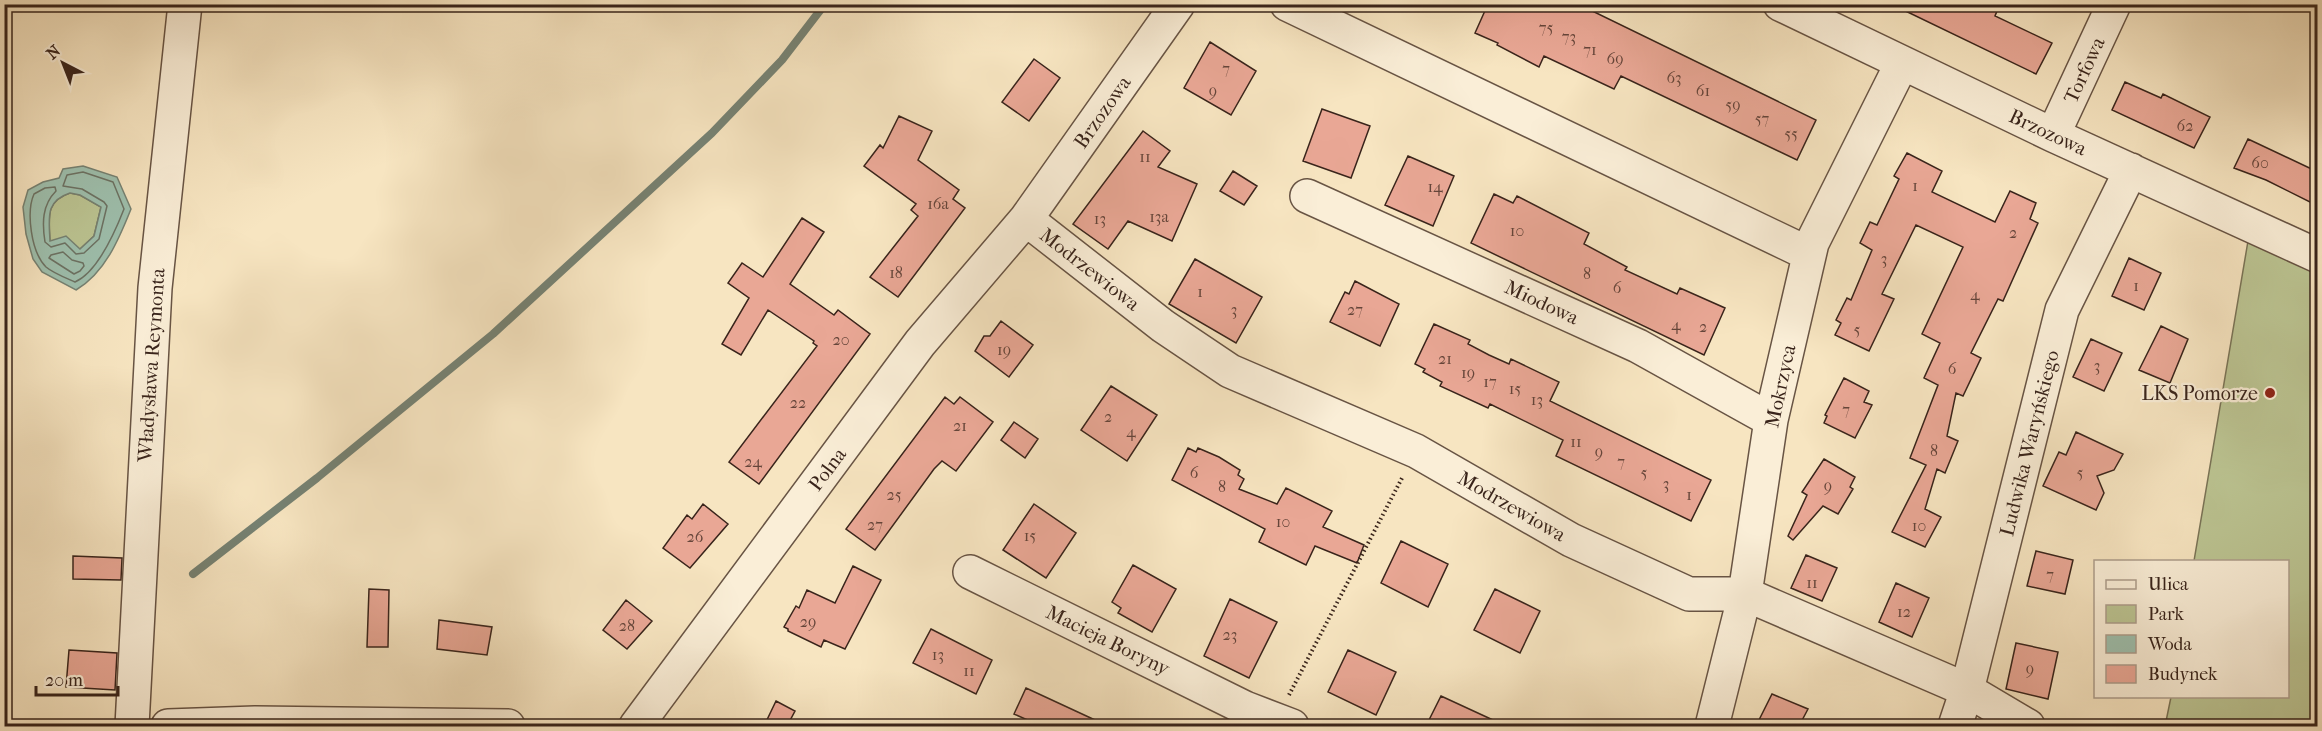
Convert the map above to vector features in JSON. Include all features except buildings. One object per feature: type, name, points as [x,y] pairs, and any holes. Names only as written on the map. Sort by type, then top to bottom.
[{"type":"street","name":"Władysława Reymonta","points":[[132,726],[155,288],[185,4]]},
{"type":"street","name":"Brzozowa","points":[[1026,219],[1178,4]]},
{"type":"street","points":[[1287,4],[1809,254]]},
{"type":"street","name":"Brzozowa","points":[[1780,4],[2053,135],[2318,256]]},
{"type":"street","name":"Torfowa","points":[[2053,135],[2114,4]]},
{"type":"street","name":"Mokrzyca","points":[[1712,726],[1745,594],[1771,420],[1812,243],[1902,63]]},
{"type":"street","name":"Ludwika Waryńskiego","points":[[1955,726],[1967,690],[2062,310],[2132,170]]},
{"type":"street","name":"Miodowa","points":[[1307,196],[1638,346],[1771,420]]},
{"type":"street","name":"Modrzewiowa","points":[[1026,219],[1163,326],[1230,371],[1416,451],[1571,540],[1689,594],[1745,594],[1967,690],[2028,726]]},
{"type":"street","name":"Polna","points":[[636,726],[920,343],[1026,219]]},
{"type":"street","name":"Macieja Boryny","points":[[970,572],[1241,717],[1284,723]]},
{"type":"street","points":[[168,726],[255,723],[508,726]]},
{"type":"path","points":[[1284,723],[1416,451]]},
{"type":"green space","points":[[70,193],[80,195],[101,207],[94,236],[80,249],[50,241],[49,218],[52,206],[62,196]]},
{"type":"green space","name":"LKS Pomorze","points":[[2248,241],[2317,274],[2317,726],[2165,726],[2171,698],[2289,698],[2289,560],[2194,560]]},
{"type":"water","points":[[83,166],[117,177],[131,209],[103,265],[76,290],[42,272],[33,259],[26,234],[23,207],[28,190],[43,182],[59,178],[63,169]],"holes":[[[70,193],[80,195],[101,207],[94,236],[80,249],[66,236],[50,241],[49,218],[52,206],[62,196]]]},
{"type":"waterway","points":[[193,574],[317,478],[493,334],[712,133],[782,60],[825,4]]},
{"type":"place","name":"LKS Pomorze","points":[[2270,393]]}]
